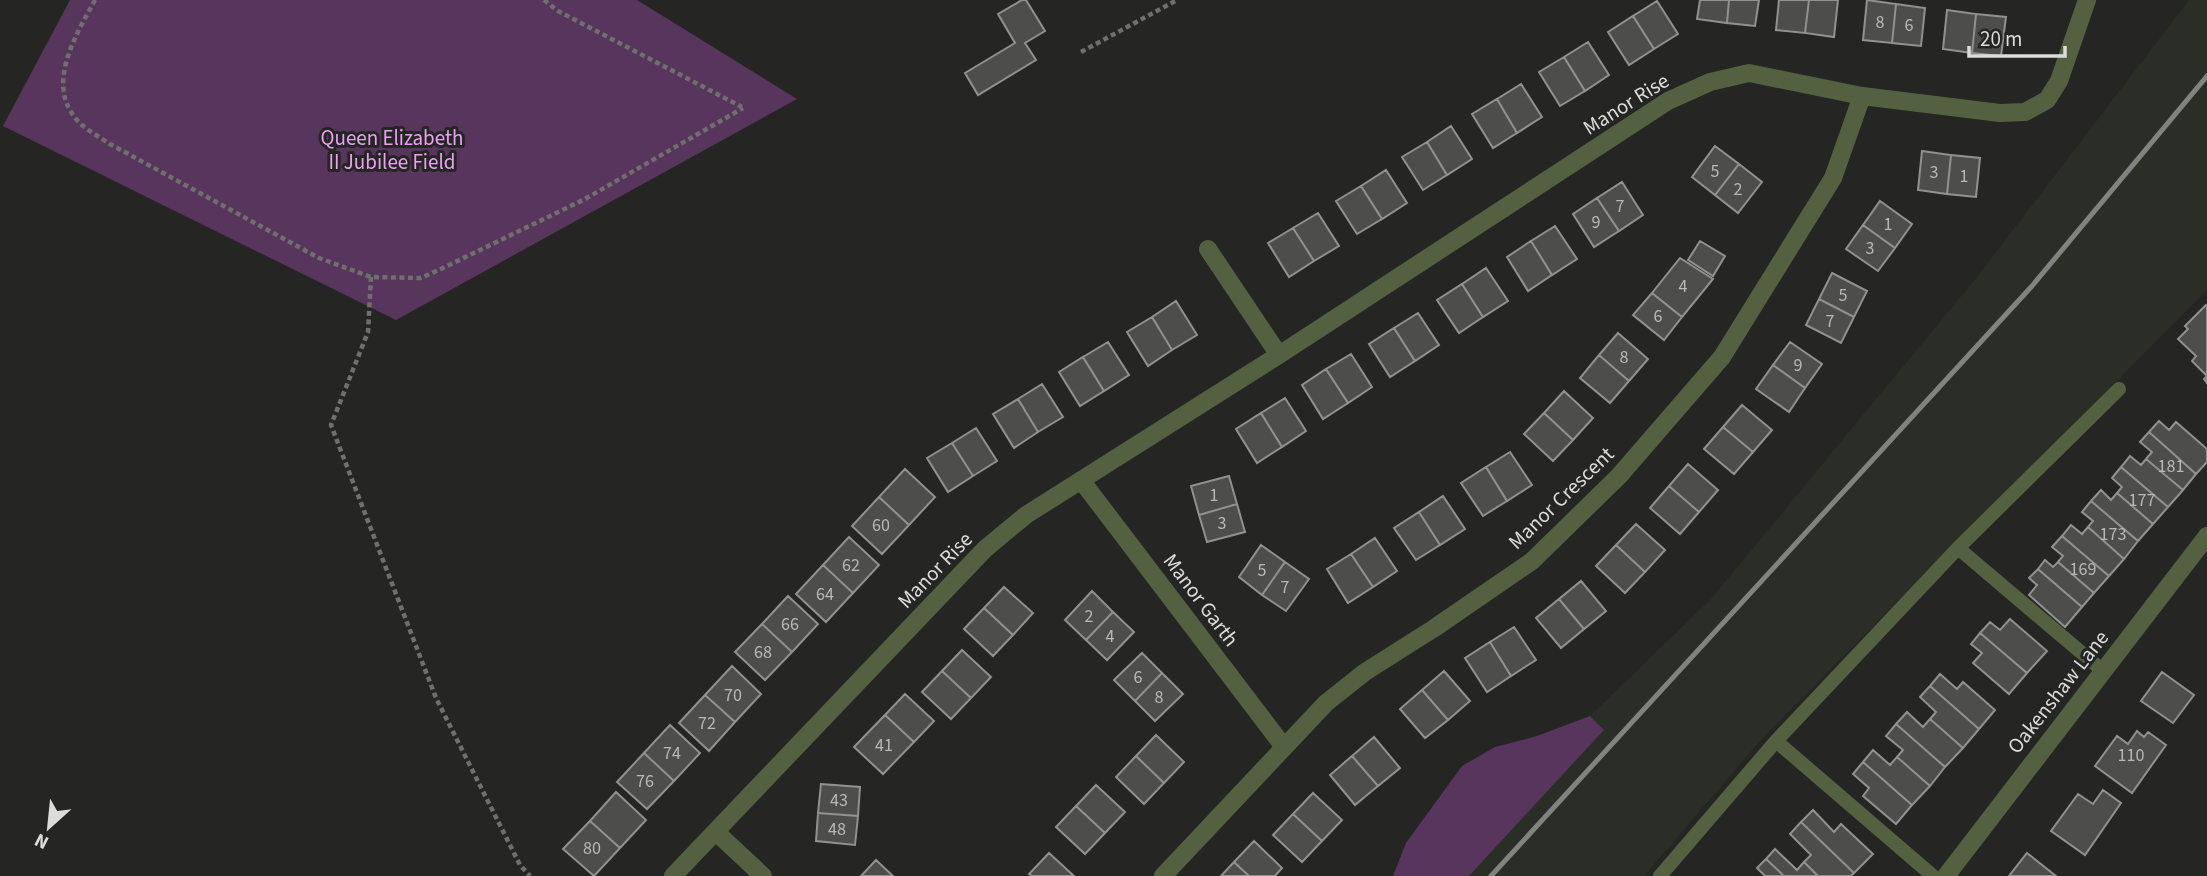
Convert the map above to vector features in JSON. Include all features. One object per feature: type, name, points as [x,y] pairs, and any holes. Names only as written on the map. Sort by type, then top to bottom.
[{"type":"street","name":"Manor Rise","points":[[673,876],[985,549],[1026,515],[1279,355],[1668,101],[1710,82],[1749,74],[1862,96],[2000,113],[2025,112],[2047,100],[2059,81],[2087,0]]},
{"type":"street","name":"Manor Crescent","points":[[1163,876],[1326,704],[1365,672],[1532,561],[1619,476],[1722,358],[1833,178],[1862,96]]},
{"type":"street","points":[[1208,249],[1279,355]]},
{"type":"street","name":"Manor Garth","points":[[1081,480],[1284,747]]},
{"type":"street","name":"Oakenshaw Lane","points":[[1946,876],[2207,536]]},
{"type":"street","points":[[716,832],[763,876]]},
{"type":"lane","points":[[1660,876],[1776,741],[1958,548],[2119,389]]},
{"type":"lane","points":[[1958,548],[2103,671]]},
{"type":"lane","points":[[1776,741],[1933,876]]},
{"type":"path","points":[[95,0],[70,47],[62,87],[70,110],[82,125],[110,144],[319,258],[371,277],[421,278],[585,199],[743,107],[558,11],[544,0]]},
{"type":"path","points":[[1081,52],[1177,0]]},
{"type":"path","points":[[371,277],[368,332],[331,425],[436,698],[520,865],[530,876]]},
{"type":"shaded area","points":[[2189,0],[2207,0],[2207,290],[1767,733],[1644,876],[1469,876],[1604,730],[1590,716],[1711,599],[1977,277]]},
{"type":"green space","name":"Queen Elizabeth II Jubilee Field","points":[[70,0],[637,0],[797,99],[396,320],[3,126]]},
{"type":"green space","points":[[1590,716],[1604,730],[1469,876],[1393,876],[1406,843],[1462,766],[1495,747],[1537,736]]},
{"type":"building","points":[[1026,0],[1045,31],[1025,43],[1036,60],[978,95],[965,73],[1015,43],[998,14]]},
{"type":"building","points":[[1700,0],[1729,0],[1727,23],[1697,19]]},
{"type":"building","points":[[1729,0],[1759,0],[1755,26],[1727,23]]},
{"type":"building","points":[[1779,0],[1809,0],[1805,33],[1776,30]]},
{"type":"building","points":[[1809,0],[1838,0],[1834,37],[1805,33]]},
{"type":"building","points":[[1867,0],[1896,4],[1892,43],[1863,40]]},
{"type":"building","points":[[1657,1],[1678,34],[1654,49],[1633,16]]},
{"type":"building","points":[[1896,4],[1925,8],[1921,46],[1892,43]]},
{"type":"building","points":[[1947,10],[1976,14],[1972,53],[1943,49]]},
{"type":"building","points":[[1976,14],[2006,17],[2001,56],[1972,53]]},
{"type":"building","points":[[1633,16],[1654,49],[1629,65],[1608,32]]},
{"type":"building","points":[[1588,42],[1609,75],[1585,91],[1564,57]]},
{"type":"building","points":[[1564,57],[1585,91],[1560,106],[1539,72]]},
{"type":"building","points":[[1521,84],[1542,117],[1517,133],[1497,99]]},
{"type":"building","points":[[1497,99],[1517,133],[1493,148],[1472,114]]},
{"type":"building","points":[[1451,126],[1472,159],[1447,175],[1427,142]]},
{"type":"building","points":[[1427,142],[1447,175],[1423,190],[1402,157]]},
{"type":"building","points":[[1715,146],[1739,164],[1715,195],[1692,177]]},
{"type":"building","points":[[1922,151],[1951,155],[1947,194],[1918,190]]},
{"type":"building","points":[[1951,155],[1980,158],[1976,197],[1947,194]]},
{"type":"building","points":[[1739,164],[1762,182],[1738,213],[1715,195]]},
{"type":"building","points":[[1386,170],[1407,203],[1382,219],[1361,186]]},
{"type":"building","points":[[1622,182],[1643,215],[1619,231],[1597,198]]},
{"type":"building","points":[[1361,186],[1382,219],[1357,234],[1336,201]]},
{"type":"building","points":[[1597,198],[1619,231],[1594,247],[1573,214]]},
{"type":"building","points":[[1880,201],[1912,224],[1895,248],[1863,225]]},
{"type":"building","points":[[1318,213],[1339,246],[1314,261],[1293,228]]},
{"type":"building","points":[[1863,225],[1895,248],[1878,271],[1846,249]]},
{"type":"building","points":[[1555,226],[1577,259],[1552,275],[1531,241]]},
{"type":"building","points":[[1293,228],[1314,261],[1289,277],[1268,243]]},
{"type":"building","points":[[1531,241],[1552,275],[1528,291],[1507,257]]},
{"type":"building","points":[[1700,241],[1725,256],[1713,276],[1688,260]]},
{"type":"building","points":[[1680,258],[1713,279],[1682,317],[1652,293]]},
{"type":"building","points":[[1486,268],[1508,301],[1483,317],[1462,284]]},
{"type":"building","points":[[1832,273],[1867,291],[1854,317],[1819,299]]},
{"type":"building","points":[[1462,284],[1483,317],[1459,333],[1437,300]]},
{"type":"building","points":[[1652,293],[1682,317],[1664,340],[1633,315]]},
{"type":"building","points":[[1819,299],[1854,317],[1841,343],[1806,325]]},
{"type":"building","points":[[1176,301],[1197,335],[1172,350],[1152,317]]},
{"type":"building","points":[[2206,305],[2207,376],[2192,361],[2196,356],[2178,339],[2188,329],[2185,326]]},
{"type":"building","points":[[1418,313],[1439,345],[1415,361],[1394,328]]},
{"type":"building","points":[[1152,317],[1172,350],[1148,366],[1127,332]]},
{"type":"building","points":[[1394,328],[1415,361],[1390,377],[1369,344]]},
{"type":"building","points":[[1618,333],[1648,359],[1629,381],[1599,355]]},
{"type":"building","points":[[1108,342],[1129,375],[1104,391],[1083,357]]},
{"type":"building","points":[[1790,342],[1822,364],[1805,388],[1773,365]]},
{"type":"building","points":[[1351,354],[1372,387],[1348,403],[1326,369]]},
{"type":"building","points":[[1599,355],[1629,381],[1610,403],[1580,378]]},
{"type":"building","points":[[1083,357],[1104,391],[1080,406],[1059,372]]},
{"type":"building","points":[[1773,365],[1805,388],[1789,412],[1756,389]]},
{"type":"building","points":[[1326,369],[1348,403],[1323,419],[1302,385]]},
{"type":"building","points":[[1042,384],[1063,417],[1038,432],[1018,399]]},
{"type":"building","points":[[1564,391],[1593,418],[1573,440],[1544,413]]},
{"type":"building","points":[[1285,398],[1306,431],[1282,447],[1261,413]]},
{"type":"building","points":[[1018,399],[1038,432],[1014,448],[993,414]]},
{"type":"building","points":[[1742,405],[1772,430],[1753,452],[1723,427]]},
{"type":"building","points":[[1261,413],[1282,447],[1257,463],[1236,429]]},
{"type":"building","points":[[1544,413],[1573,440],[1553,461],[1524,434]]},
{"type":"building","points":[[2159,421],[2169,430],[2176,422],[2207,449],[2207,462],[2196,474],[2149,432]]},
{"type":"building","points":[[1723,427],[1753,452],[1734,474],[1704,449]]},
{"type":"building","points":[[976,428],[997,461],[973,476],[952,443]]},
{"type":"building","points":[[2149,432],[2196,474],[2183,490],[2146,459],[2152,452],[2140,442]]},
{"type":"building","points":[[952,443],[973,476],[948,492],[927,458]]},
{"type":"building","points":[[1510,452],[1532,485],[1507,501],[1486,467]]},
{"type":"building","points":[[2130,456],[2141,465],[2146,459],[2183,490],[2168,507],[2121,467]]},
{"type":"building","points":[[1688,464],[1718,490],[1699,512],[1669,486]]},
{"type":"building","points":[[1486,467],[1507,501],[1483,516],[1461,483]]},
{"type":"building","points":[[2121,467],[2168,507],[2153,524],[2117,493],[2122,487],[2112,478]]},
{"type":"building","points":[[905,469],[935,497],[909,525],[879,497]]},
{"type":"building","points":[[1229,476],[1237,504],[1199,515],[1191,486]]},
{"type":"building","points":[[1669,486],[1699,512],[1680,534],[1650,508]]},
{"type":"building","points":[[2101,490],[2111,500],[2117,493],[2153,524],[2138,541],[2091,501]]},
{"type":"building","points":[[1443,496],[1465,529],[1440,545],[1419,512]]},
{"type":"building","points":[[879,497],[909,525],[882,554],[852,526]]},
{"type":"building","points":[[2091,501],[2138,541],[2124,559],[2088,527],[2093,521],[2082,512]]},
{"type":"building","points":[[1237,504],[1245,532],[1207,542],[1199,515]]},
{"type":"building","points":[[1419,512],[1440,545],[1416,560],[1394,528]]},
{"type":"building","points":[[1636,524],[1665,550],[1645,572],[1616,545]]},
{"type":"building","points":[[2071,525],[2082,534],[2088,527],[2124,559],[2109,576],[2062,536]]},
{"type":"building","points":[[2062,536],[2109,576],[2094,593],[2058,562],[2063,556],[2052,547]]},
{"type":"building","points":[[849,537],[879,565],[853,593],[823,565]]},
{"type":"building","points":[[1375,538],[1397,571],[1373,587],[1351,554]]},
{"type":"building","points":[[1261,545],[1285,562],[1262,595],[1239,577]]},
{"type":"building","points":[[1616,545],[1645,572],[1625,593],[1596,566]]},
{"type":"building","points":[[1351,554],[1373,587],[1348,603],[1327,569]]},
{"type":"building","points":[[2045,560],[2053,567],[2058,562],[2094,593],[2082,607],[2038,569]]},
{"type":"building","points":[[1285,562],[1309,579],[1286,611],[1262,595]]},
{"type":"building","points":[[823,565],[853,593],[826,622],[796,594]]},
{"type":"building","points":[[2038,569],[2082,607],[2065,627],[2029,595],[2037,585],[2029,578]]},
{"type":"building","points":[[1581,581],[1606,611],[1584,629],[1559,599]]},
{"type":"building","points":[[1004,587],[1033,613],[1013,635],[984,608]]},
{"type":"building","points":[[1092,591],[1113,612],[1086,640],[1065,620]]},
{"type":"building","points":[[788,596],[818,624],[792,652],[762,624]]},
{"type":"building","points":[[1559,599],[1584,629],[1561,648],[1536,618]]},
{"type":"building","points":[[984,608],[1013,635],[993,656],[964,629]]},
{"type":"building","points":[[1113,612],[1134,632],[1107,660],[1086,640]]},
{"type":"building","points":[[2010,619],[2047,651],[2027,673],[1980,633],[1990,622],[2000,630]]},
{"type":"building","points":[[762,624],[792,652],[765,680],[735,652]]},
{"type":"building","points":[[1514,627],[1536,660],[1511,676],[1490,642]]},
{"type":"building","points":[[1980,633],[2027,673],[2009,694],[1973,663],[1982,653],[1971,644]]},
{"type":"building","points":[[1490,642],[1511,676],[1487,692],[1465,658]]},
{"type":"building","points":[[962,650],[991,677],[971,698],[942,671]]},
{"type":"building","points":[[1142,653],[1162,673],[1135,701],[1114,680]]},
{"type":"building","points":[[732,666],[761,694],[735,722],[705,695]]},
{"type":"building","points":[[942,671],[971,698],[951,719],[922,692]]},
{"type":"building","points":[[1444,671],[1470,701],[1448,720],[1422,690]]},
{"type":"building","points":[[2162,672],[2194,695],[2173,723],[2141,701]]},
{"type":"building","points":[[1162,673],[1183,694],[1155,721],[1135,701]]},
{"type":"building","points":[[1940,674],[1957,689],[1963,682],[1995,710],[1979,729],[1930,686]]},
{"type":"building","points":[[1930,686],[1979,729],[1963,748],[1930,719],[1936,712],[1920,697]]},
{"type":"building","points":[[1422,690],[1448,720],[1425,738],[1400,709]]},
{"type":"building","points":[[905,694],[934,721],[914,742],[885,715]]},
{"type":"building","points":[[705,695],[735,722],[709,751],[679,723]]},
{"type":"building","points":[[1907,712],[1923,727],[1930,719],[1963,748],[1945,767],[1896,724]]},
{"type":"building","points":[[885,715],[914,742],[883,774],[854,747]]},
{"type":"building","points":[[1896,724],[1945,767],[1930,786],[1897,757],[1903,750],[1886,736]]},
{"type":"building","points":[[670,725],[700,753],[674,781],[644,753]]},
{"type":"building","points":[[2137,731],[2144,737],[2148,732],[2166,745],[2132,793],[2095,766],[2117,736],[2128,744]]},
{"type":"building","points":[[1156,735],[1184,762],[1164,783],[1136,756]]},
{"type":"building","points":[[1374,737],[1400,768],[1378,786],[1352,756]]},
{"type":"building","points":[[1873,750],[1890,765],[1897,757],[1930,786],[1912,805],[1863,762]]},
{"type":"building","points":[[644,753],[674,781],[647,809],[617,782]]},
{"type":"building","points":[[1136,756],[1164,783],[1144,804],[1116,777]]},
{"type":"building","points":[[1352,756],[1378,786],[1355,805],[1330,775]]},
{"type":"building","points":[[1863,762],[1912,805],[1896,824],[1863,796],[1869,788],[1853,774]]},
{"type":"building","points":[[821,784],[860,787],[858,816],[818,813]]},
{"type":"building","points":[[1096,785],[1125,812],[1105,833],[1076,806]]},
{"type":"building","points":[[2103,790],[2121,803],[2085,855],[2051,831],[2078,794],[2093,804]]},
{"type":"building","points":[[616,792],[646,820],[620,848],[590,821]]},
{"type":"building","points":[[1313,793],[1342,820],[1322,841],[1293,814]]},
{"type":"building","points":[[1076,806],[1105,833],[1085,854],[1056,827]]},
{"type":"building","points":[[1813,810],[1834,832],[1841,824],[1873,854],[1854,873],[1801,822]]},
{"type":"building","points":[[818,813],[858,816],[855,845],[816,841]]},
{"type":"building","points":[[1293,814],[1322,841],[1302,862],[1273,835]]},
{"type":"building","points":[[590,821],[620,848],[594,876],[563,849]]},
{"type":"building","points":[[1801,822],[1854,873],[1851,876],[1818,876],[1804,862],[1811,855],[1790,834]]},
{"type":"building","points":[[1254,841],[1282,868],[1275,876],[1249,876],[1234,862]]},
{"type":"building","points":[[1775,849],[1797,870],[1804,862],[1818,876],[1784,876],[1766,859]]},
{"type":"building","points":[[1049,853],[1074,876],[1029,874]]},
{"type":"building","points":[[2027,853],[2056,876],[2009,876]]},
{"type":"building","points":[[1766,859],[1784,876],[1765,876],[1757,868]]},
{"type":"building","points":[[876,860],[893,876],[861,876]]},
{"type":"building","points":[[1234,862],[1249,876],[1221,876]]},
{"type":"railway","points":[[1491,876],[2032,286],[2207,76]]}]
